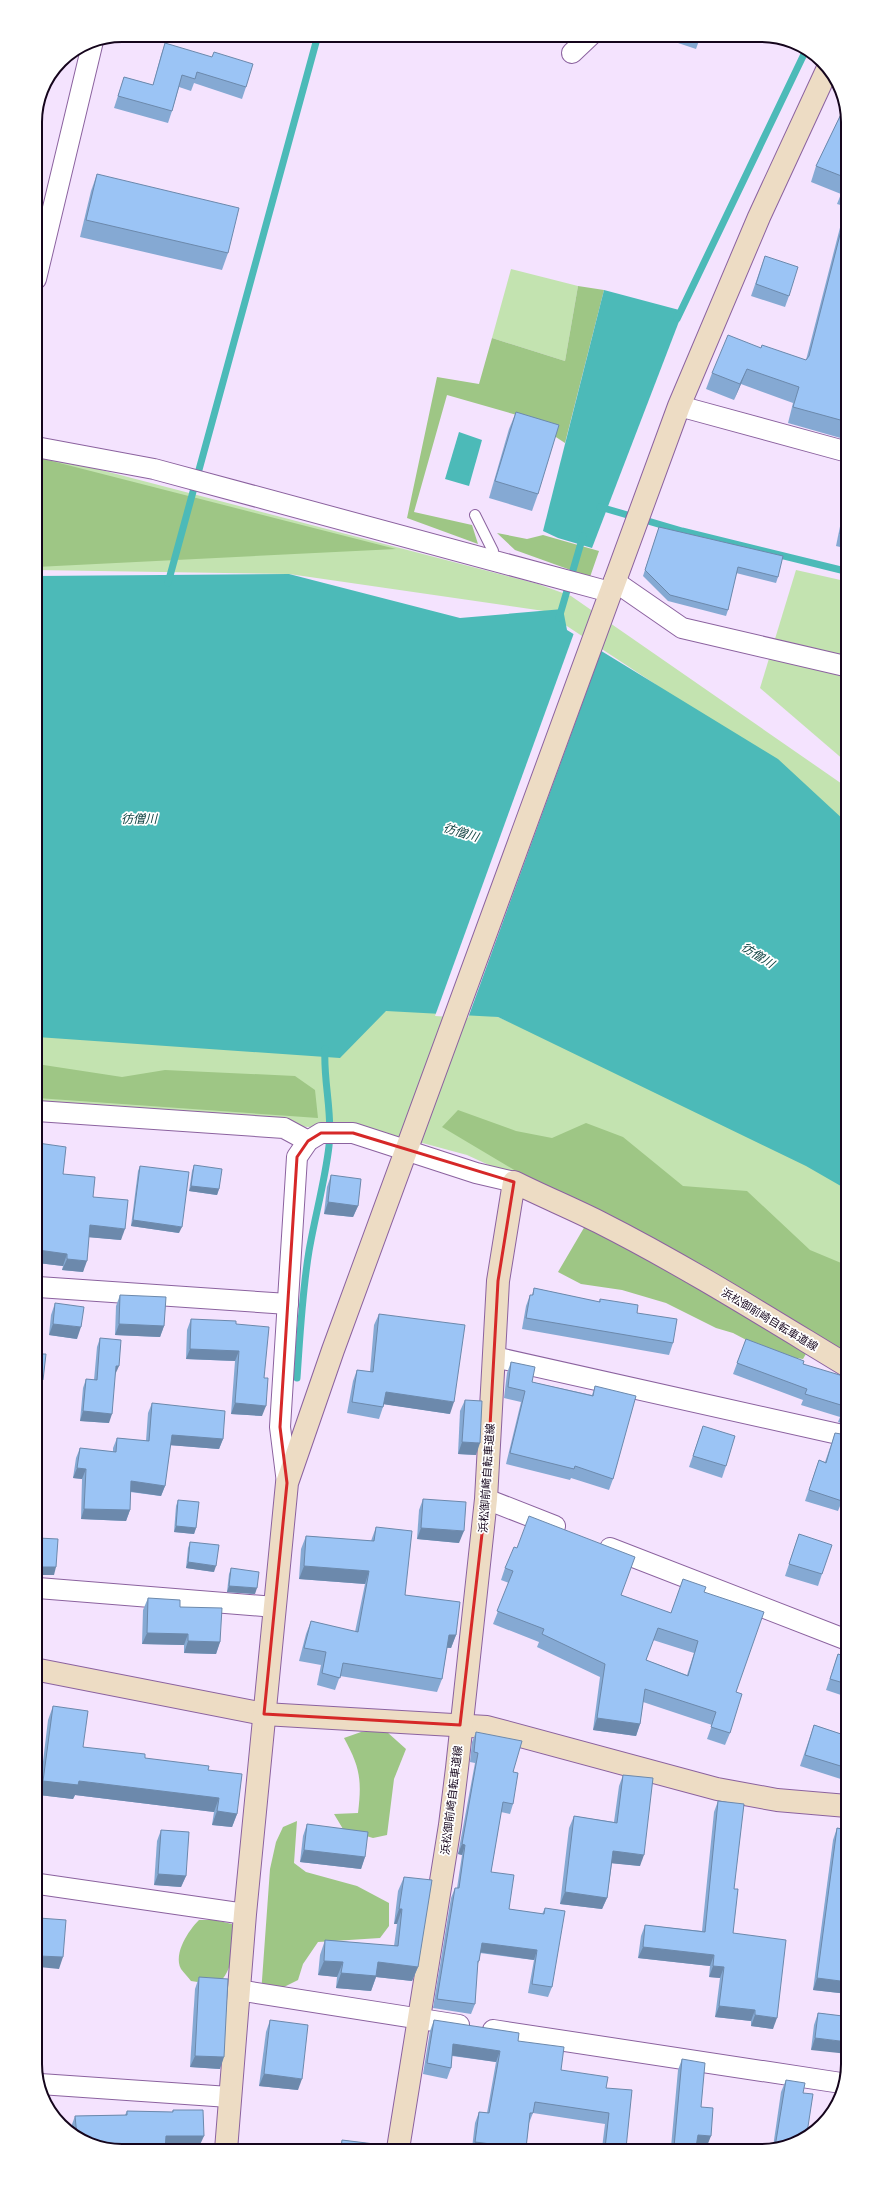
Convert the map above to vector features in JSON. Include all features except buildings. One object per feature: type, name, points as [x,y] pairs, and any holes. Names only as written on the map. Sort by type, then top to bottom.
[{"type":"street","points":[[572,54],[584,42]]},
{"type":"street","points":[[42,254],[90,48]]},
{"type":"street","points":[[287,1483],[333,1350],[410,1143],[609,593],[679,406],[759,217],[824,74]]},
{"type":"street","points":[[679,406],[841,450]]},
{"type":"street","points":[[42,447],[154,469],[491,559],[609,593],[682,628],[841,665]]},
{"type":"street","points":[[42,1111],[284,1128],[308,1141]]},
{"type":"street","points":[[226,2144],[238,1990],[287,1483],[280,1427],[297,1157],[308,1141],[321,1133],[353,1133],[410,1143],[514,1182]]},
{"type":"street","name":"浜松御前崎自転車道線","points":[[399,2144],[450,1825],[486,1499],[498,1282],[514,1182],[599,1222],[703,1279],[841,1362]]},
{"type":"street","points":[[42,1288],[288,1304]]},
{"type":"street","points":[[494,1357],[841,1435]]},
{"type":"street","points":[[486,1499],[574,1534]]},
{"type":"street","points":[[596,1543],[841,1638]]},
{"type":"street","points":[[42,1588],[275,1607]]},
{"type":"street","points":[[42,1671],[264,1714],[460,1725],[487,1728],[716,1789],[777,1800],[841,1805]]},
{"type":"street","points":[[42,1884],[245,1914]]},
{"type":"street","points":[[238,1990],[838,2083]]},
{"type":"street","points":[[45,2084],[230,2097]]},
{"type":"lane","points":[[475,515],[493,551],[491,559]]},
{"type":"highlighted area","points":[[321,1133],[353,1133],[514,1182],[498,1281],[486,1499],[460,1725],[264,1714],[287,1483],[280,1427],[297,1157],[308,1141]]},
{"type":"shaded area","points":[[511,269],[578,286],[565,361],[492,338]]},
{"type":"shaded area","points":[[578,286],[604,290],[565,443],[527,418],[447,395],[414,512],[472,525],[478,544],[407,518],[437,377],[479,384],[492,338],[565,361]]},
{"type":"shaded area","points":[[42,455],[538,584],[571,596],[841,783],[841,829],[655,684],[544,611],[289,574],[42,570]]},
{"type":"shaded area","points":[[42,459],[396,549],[42,567]]},
{"type":"shaded area","points":[[497,533],[527,539],[543,535],[599,551],[590,577],[515,550]]},
{"type":"shaded area","points":[[796,570],[841,580],[841,758],[760,688]]},
{"type":"shaded area","points":[[376,998],[498,1017],[841,1165],[841,1365],[526,1182],[467,1155],[378,1131],[42,1111],[42,1008]]},
{"type":"shaded area","points":[[42,1065],[122,1077],[165,1070],[295,1076],[315,1090],[318,1118],[42,1098]]},
{"type":"shaded area","points":[[458,1110],[516,1131],[552,1138],[586,1123],[623,1137],[683,1186],[747,1191],[810,1250],[841,1263],[841,1363],[811,1345],[803,1359],[775,1355],[733,1333],[716,1328],[666,1303],[622,1290],[581,1284],[558,1272],[585,1226],[723,1294],[442,1127]]},
{"type":"shaded area","points":[[361,1732],[387,1732],[406,1749],[394,1779],[387,1835],[373,1838],[343,1829],[334,1814],[358,1813],[360,1782],[354,1757],[344,1738]]},
{"type":"shaded area","points":[[297,1821],[294,1863],[306,1872],[357,1886],[389,1903],[389,1926],[380,1938],[318,1942],[303,1964],[298,1980],[282,1988],[261,1994],[270,1869],[276,1842],[283,1827]]},
{"type":"shaded area","points":[[199,1920],[215,1920],[232,1924],[232,1957],[227,1972],[217,1985],[191,1981],[181,1969],[179,1963],[179,1956],[183,1942]]},
{"type":"water","points":[[604,290],[683,311],[592,548],[558,538],[543,531]]},
{"type":"water","points":[[459,432],[482,440],[469,486],[445,479]]},
{"type":"water","name":"彷僧川","points":[[289,574],[460,618],[563,609],[567,630],[778,759],[841,817],[841,1186],[806,1166],[498,1017],[386,1011],[340,1058],[42,1037],[42,576]]},
{"type":"pier","points":[[574,633],[602,649],[468,1018],[435,1016]]},
{"type":"waterway","points":[[168,583],[316,42]]},
{"type":"waterway","points":[[677,319],[804,55]]},
{"type":"waterway","points":[[600,507],[682,531],[841,570]]},
{"type":"waterway","points":[[559,618],[583,536]]},
{"type":"waterway","points":[[297,1378],[307,1267],[311,1238],[329,1146],[330,1122],[325,1073],[325,1049]]}]
